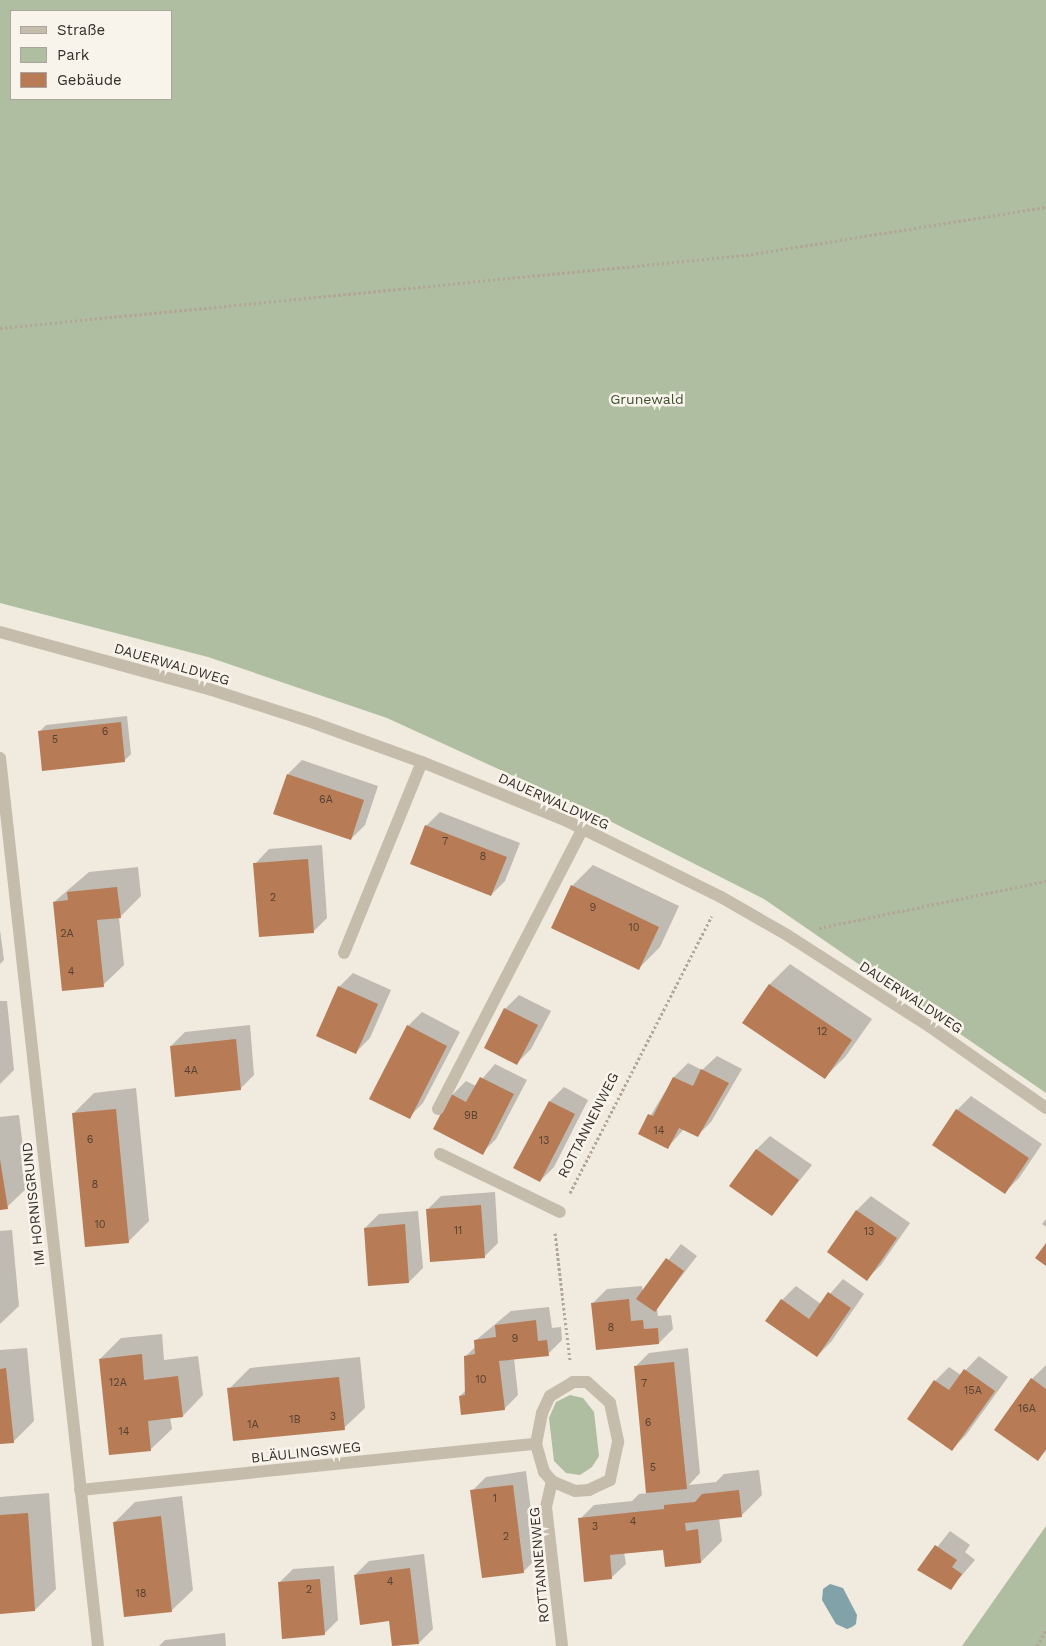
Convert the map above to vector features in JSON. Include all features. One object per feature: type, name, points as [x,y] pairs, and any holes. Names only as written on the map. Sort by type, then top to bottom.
[{"type":"street","name":"DAUERWALDWEG","points":[[0,632],[209,689],[422,762],[583,828],[721,897],[787,935],[929,1026],[1046,1108]]},
{"type":"street","name":"IM HORNISGRUND","points":[[0,758],[98,1646]]},
{"type":"street","points":[[344,953],[422,762]]},
{"type":"street","points":[[438,1110],[583,828]]},
{"type":"street","points":[[440,1154],[560,1212]]},
{"type":"street","points":[[573,1382],[587,1382],[610,1403],[618,1442],[615,1468],[610,1480],[589,1490],[575,1491],[552,1481],[544,1472],[536,1444],[542,1413],[550,1396],[573,1382]]},
{"type":"street","name":"BLÄULINGSWEG","points":[[80,1490],[536,1444]]},
{"type":"street","name":"ROTTANNENWEG","points":[[552,1481],[546,1508],[562,1646]]},
{"type":"path","points":[[0,328],[746,255],[1046,207]]},
{"type":"path","points":[[787,935],[1046,881]]},
{"type":"path","name":"ROTTANNENWEG","points":[[573,1382],[554,1223],[721,897]]},
{"type":"path","points":[[1037,1646],[1046,1630]]},
{"type":"green space","name":"Grunewald","points":[[0,0],[1046,0],[1046,1093],[764,899],[590,811],[387,718],[208,657],[0,603]]},
{"type":"green space","points":[[570,1395],[583,1398],[594,1412],[599,1456],[592,1467],[580,1475],[566,1473],[554,1461],[549,1418],[556,1402]]},
{"type":"green space","points":[[1046,1526],[1046,1646],[962,1646]]},
{"type":"water","points":[[830,1584],[843,1588],[857,1615],[856,1624],[852,1627],[847,1629],[836,1624],[822,1600],[823,1589]]},
{"type":"building","points":[[121,722],[125,762],[42,771],[38,731]]},
{"type":"building","points":[[287,774],[364,800],[351,840],[273,814]]},
{"type":"building","points":[[425,825],[507,857],[491,896],[410,864]]},
{"type":"building","points":[[308,859],[314,933],[259,937],[253,863]]},
{"type":"building","points":[[571,885],[659,927],[639,970],[551,928]]},
{"type":"building","points":[[117,887],[121,918],[97,920],[104,987],[62,991],[53,902],[68,900],[67,892]]},
{"type":"building","points":[[769,984],[852,1040],[825,1079],[742,1023]]},
{"type":"building","points":[[338,986],[378,1004],[356,1054],[316,1036]]},
{"type":"building","points":[[504,1008],[538,1025],[517,1065],[484,1048]]},
{"type":"building","points":[[407,1025],[447,1046],[410,1119],[369,1099]]},
{"type":"building","points":[[236,1039],[241,1090],[175,1097],[170,1046]]},
{"type":"building","points":[[701,1069],[729,1083],[698,1137],[679,1128],[668,1149],[638,1134],[648,1114],[653,1116],[673,1077],[693,1086]]},
{"type":"building","points":[[480,1077],[514,1094],[483,1155],[433,1129],[451,1094],[466,1102]]},
{"type":"building","points":[[549,1101],[575,1114],[540,1182],[513,1168]]},
{"type":"building","points":[[116,1109],[129,1243],[85,1247],[72,1113]]},
{"type":"building","points":[[956,1109],[1029,1158],[1005,1194],[932,1145]]},
{"type":"building","points":[[756,1149],[799,1180],[772,1216],[729,1186]]},
{"type":"building","points":[[0,1159],[8,1209],[0,1210]]},
{"type":"building","points":[[481,1205],[485,1258],[430,1262],[426,1209]]},
{"type":"building","points":[[856,1210],[897,1238],[867,1281],[827,1252]]},
{"type":"building","points":[[405,1224],[409,1283],[368,1286],[364,1228]]},
{"type":"building","points":[[1046,1243],[1046,1266],[1035,1258]]},
{"type":"building","points":[[666,1258],[684,1271],[655,1312],[636,1299]]},
{"type":"building","points":[[828,1292],[851,1308],[817,1357],[765,1321],[781,1299],[809,1319]]},
{"type":"building","points":[[629,1299],[631,1321],[643,1320],[644,1329],[658,1328],[659,1344],[596,1350],[591,1303]]},
{"type":"building","points":[[536,1320],[538,1341],[547,1340],[549,1356],[499,1361],[505,1410],[461,1415],[459,1396],[465,1395],[464,1356],[475,1354],[474,1340],[496,1337],[495,1325]]},
{"type":"building","points":[[142,1354],[144,1380],[178,1376],[183,1417],[148,1421],[151,1451],[109,1455],[99,1359]]},
{"type":"building","points":[[674,1362],[687,1489],[646,1493],[634,1366]]},
{"type":"building","points":[[6,1368],[14,1443],[0,1444],[0,1369]]},
{"type":"building","points":[[964,1369],[995,1391],[952,1451],[907,1419],[934,1380],[949,1390]]},
{"type":"building","points":[[339,1377],[345,1430],[233,1441],[227,1388]]},
{"type":"building","points":[[1031,1378],[1046,1389],[1046,1449],[1038,1461],[994,1430]]},
{"type":"building","points":[[513,1485],[524,1573],[482,1578],[470,1490]]},
{"type":"building","points":[[739,1490],[742,1517],[685,1523],[686,1531],[698,1529],[701,1563],[665,1567],[663,1550],[610,1555],[612,1579],[584,1582],[578,1518],[664,1509],[664,1505],[695,1502],[702,1494]]},
{"type":"building","points":[[28,1513],[35,1611],[0,1614],[0,1515]]},
{"type":"building","points":[[161,1516],[172,1612],[124,1617],[113,1522]]},
{"type":"building","points":[[935,1545],[957,1560],[952,1567],[962,1574],[951,1590],[917,1570]]},
{"type":"building","points":[[410,1568],[419,1644],[392,1646],[389,1621],[360,1625],[354,1575]]},
{"type":"building","points":[[320,1579],[325,1635],[282,1639],[278,1582]]}]
